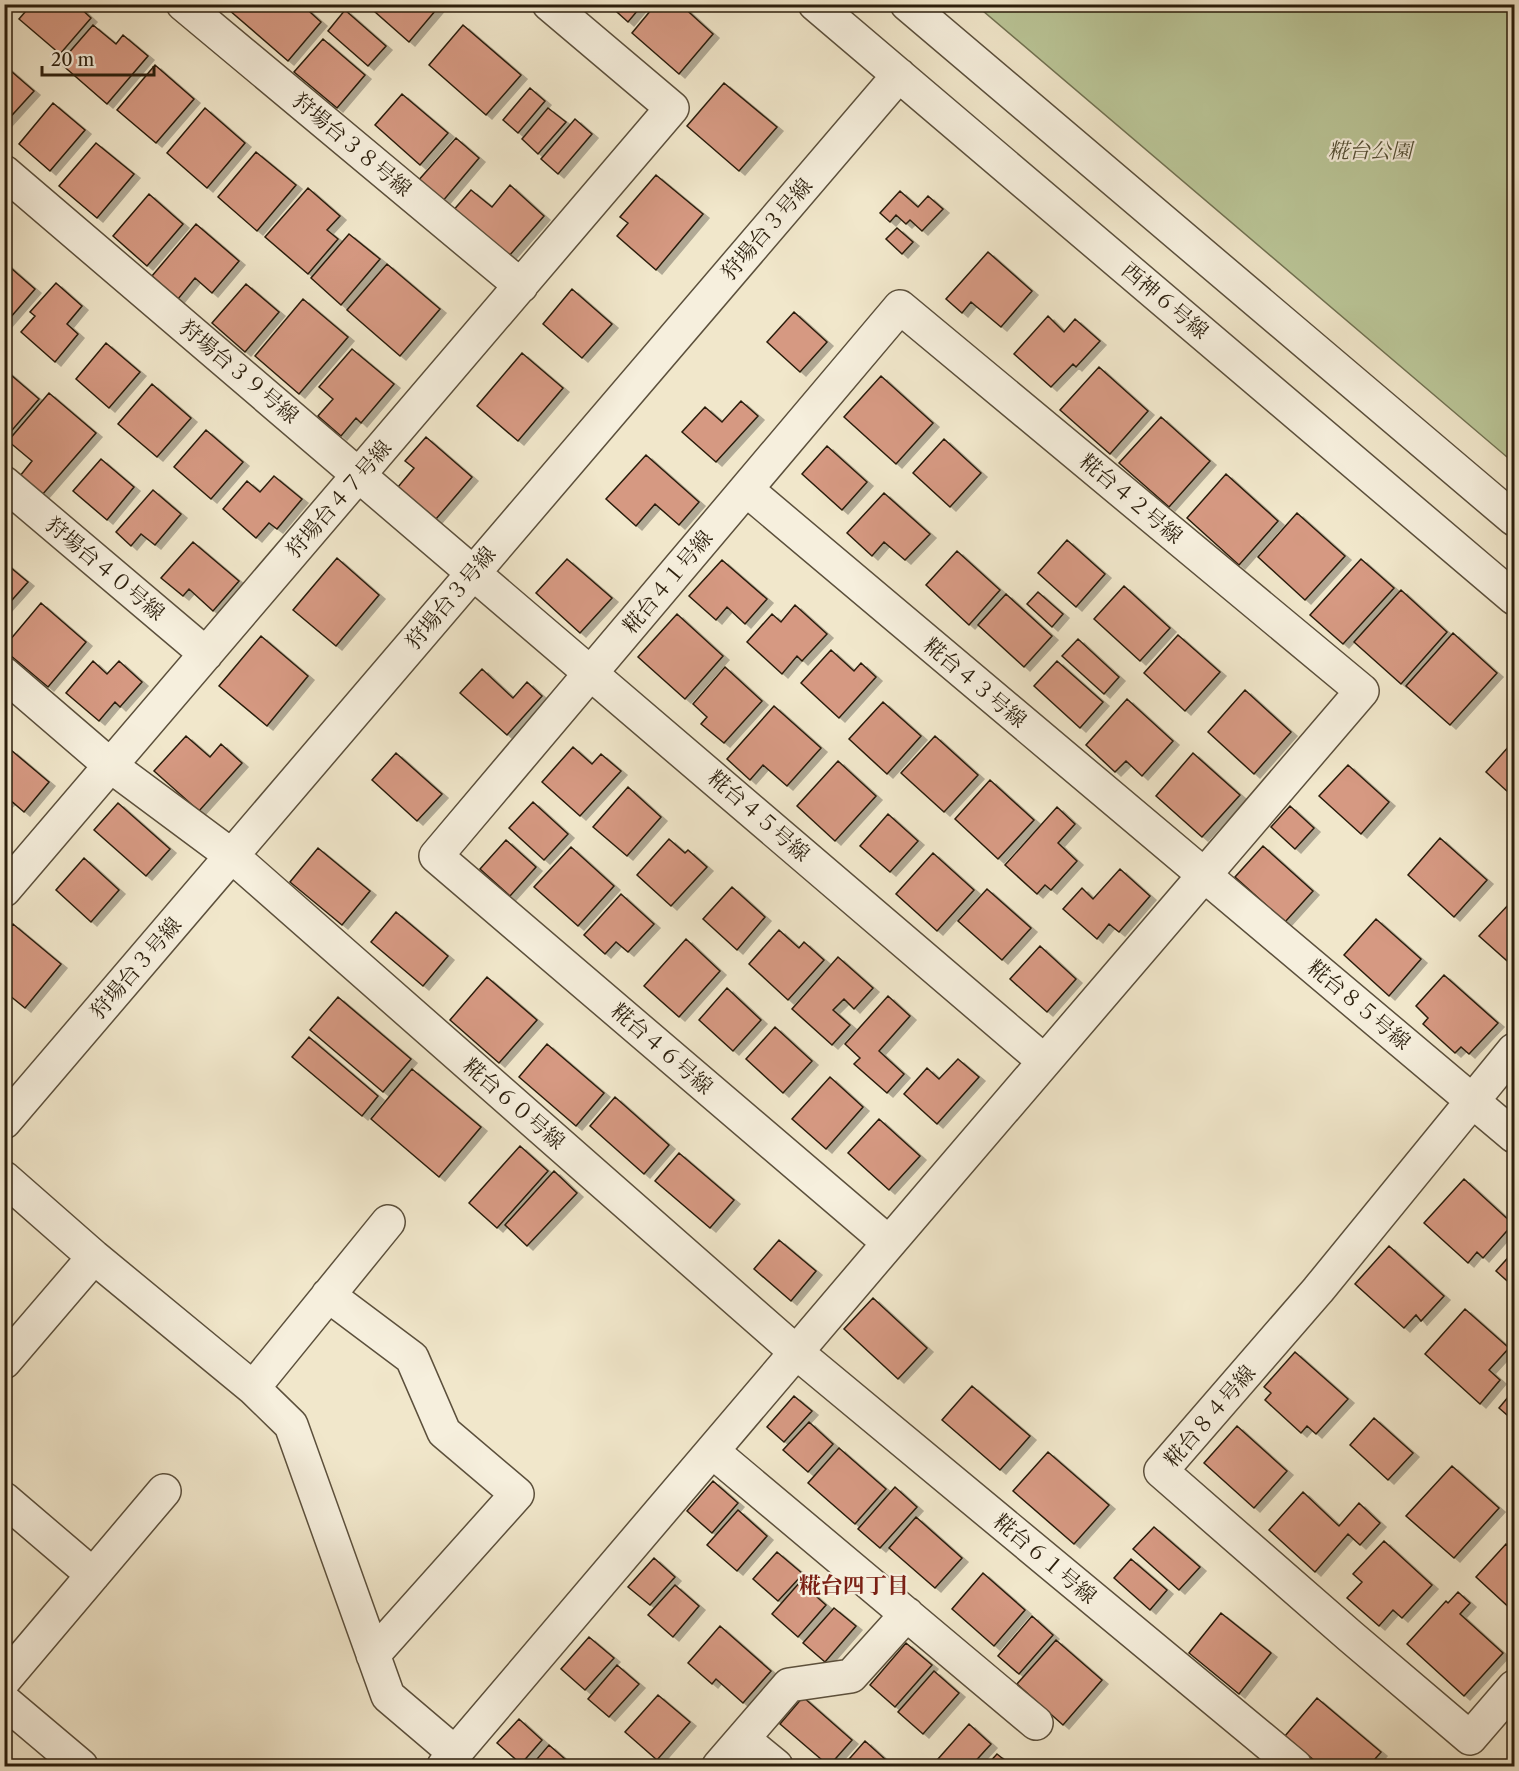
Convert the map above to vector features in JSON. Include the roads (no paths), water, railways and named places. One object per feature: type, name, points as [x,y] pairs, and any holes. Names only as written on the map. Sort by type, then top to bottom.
[{"type":"street","name":"狩場台３８号線","points":[[183,4],[521,286]]},
{"type":"street","name":"狩場台４７号線","points":[[9,876],[111,766],[672,108],[549,4]]},
{"type":"street","name":"西神６号線","points":[[815,4],[1515,598]]},
{"type":"street","points":[[908,4],[1515,519]]},
{"type":"street","name":"狩場台３号線","points":[[4,1122],[898,75]]},
{"type":"street","name":"狩場台３９号線","points":[[4,172],[473,572]]},
{"type":"street","name":"糀台４１号線","points":[[436,856],[900,308]]},
{"type":"street","name":"糀台４２号線","points":[[900,308],[1362,692],[1204,875]]},
{"type":"street","name":"狩場台４０号線","points":[[4,483],[206,654]]},
{"type":"street","name":"糀台４３号線","points":[[747,490],[1204,875]]},
{"type":"street","name":"糀台４５号線","points":[[473,572],[1044,1061]]},
{"type":"street","name":"糀台６０号線","points":[[4,674],[111,766],[232,856],[796,1352]]},
{"type":"street","name":"糀台４６号線","points":[[436,856],[889,1243]]},
{"type":"street","points":[[4,1178],[94,1257],[253,1388],[291,1425],[388,1696],[450,1760],[1204,875]]},
{"type":"street","name":"糀台８５号線","points":[[1204,875],[1515,1136]]},
{"type":"street","name":"糀台８４号線","points":[[1515,1050],[1318,1290],[1161,1470],[1470,1738],[1515,1687]]},
{"type":"street","points":[[253,1388],[388,1222]]},
{"type":"street","points":[[4,1362],[94,1257]]},
{"type":"street","points":[[328,1295],[412,1358],[444,1431],[517,1494],[373,1655]]},
{"type":"street","name":"糀台６１号線","points":[[796,1352],[1295,1767]]},
{"type":"street","points":[[712,1450],[1035,1723]]},
{"type":"street","points":[[4,1680],[164,1491]]},
{"type":"street","points":[[4,1499],[93,1575]]},
{"type":"street","points":[[719,1767],[789,1685],[851,1676],[907,1614]]},
{"type":"street","points":[[4,1701],[81,1767]]},
{"type":"street","points":[[743,1739],[776,1767]]},
{"type":"district","name":"糀台四丁目","points":[[854,1585]]},
{"type":"park label","name":"糀台公園","points":[[1370,151]]}]
